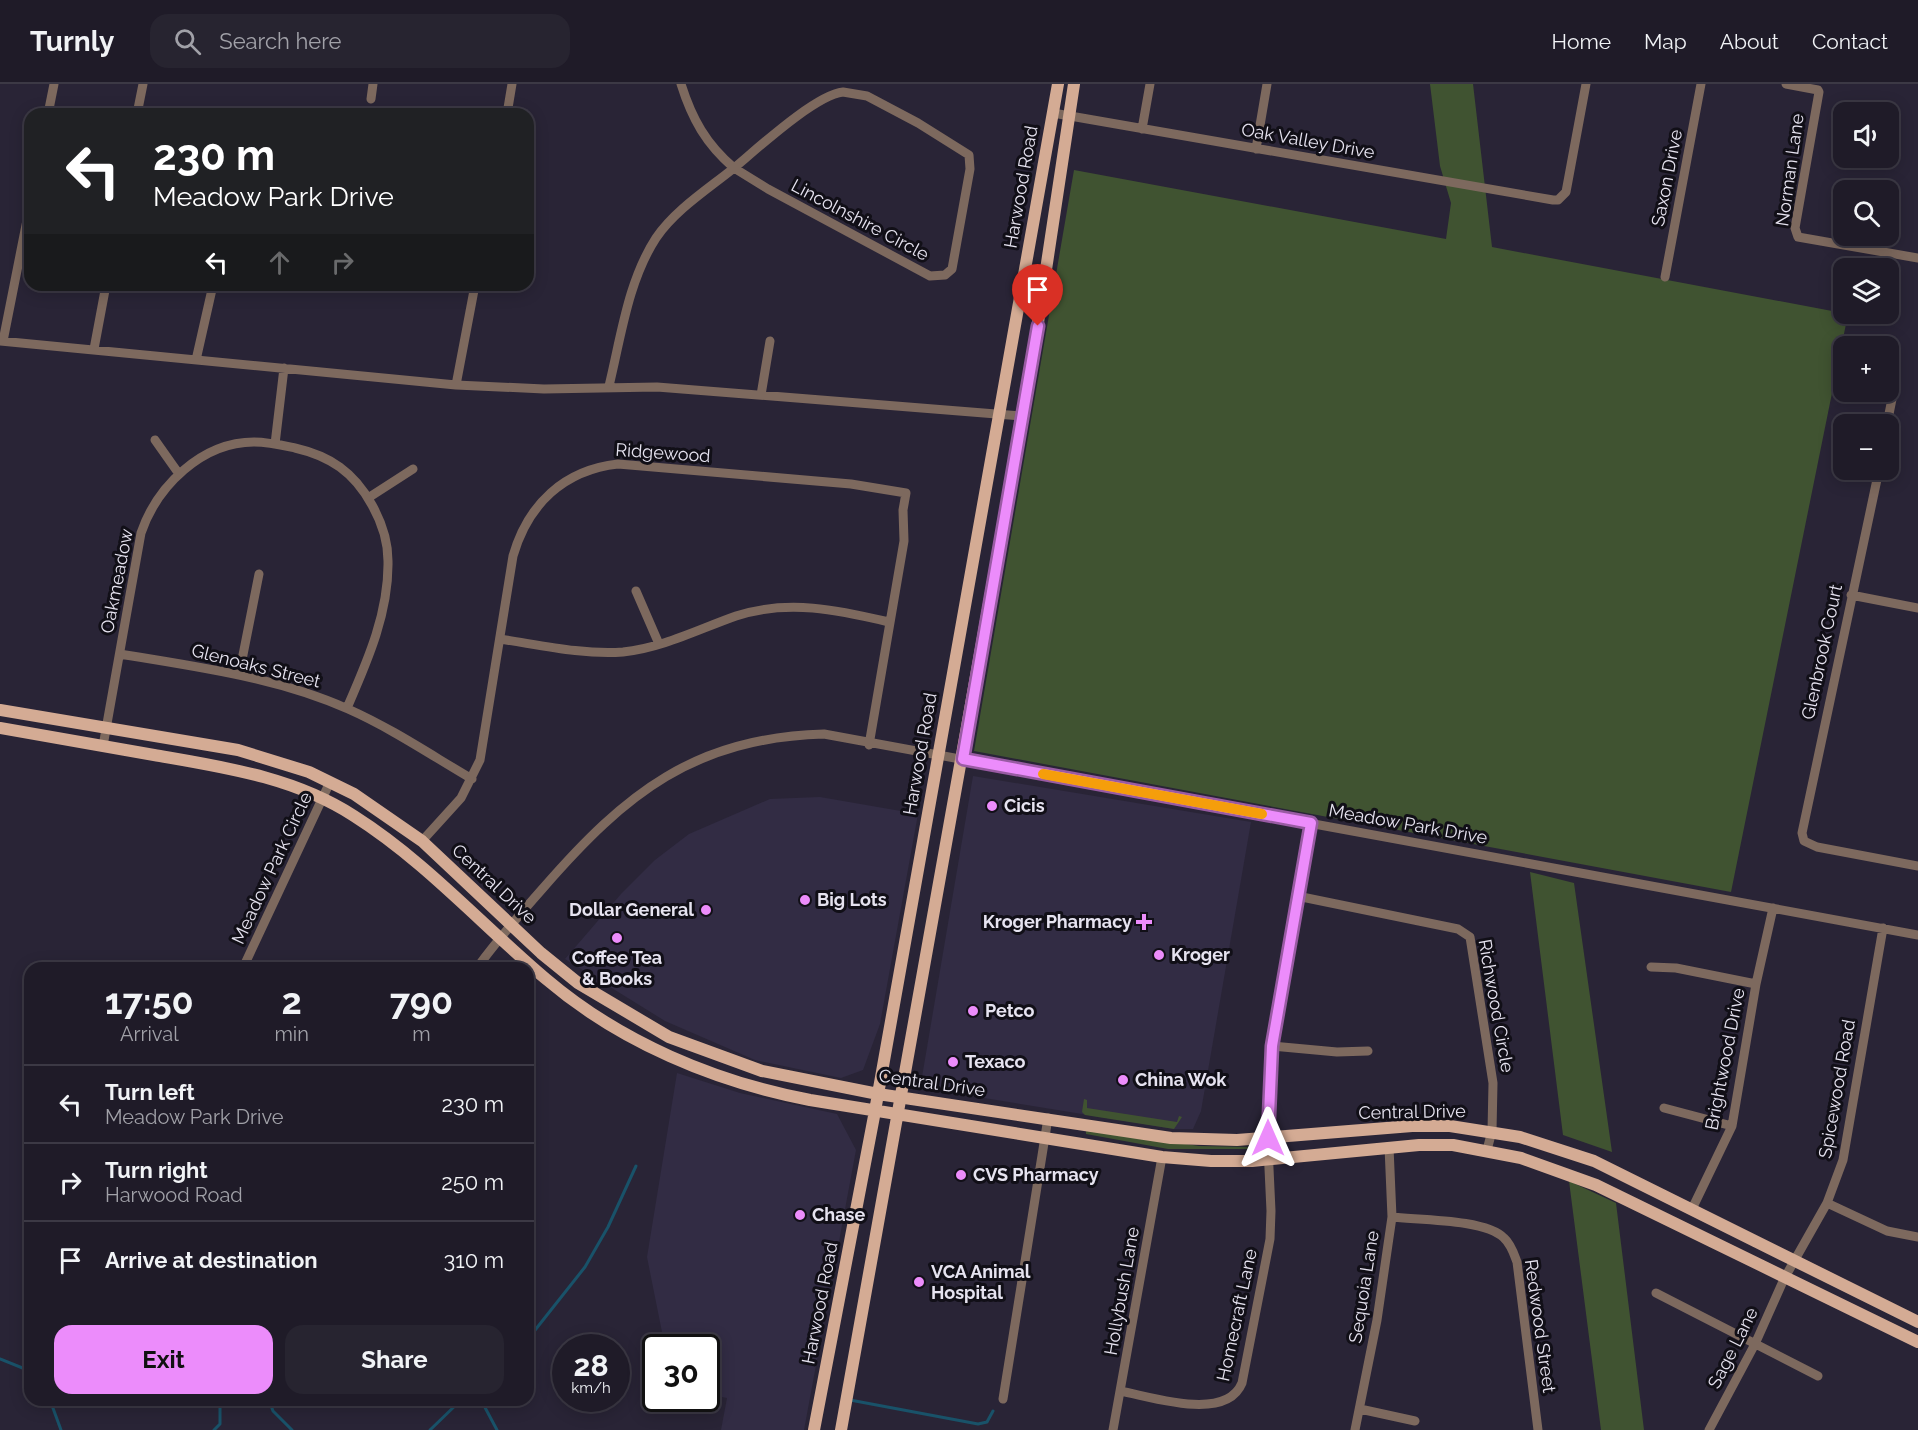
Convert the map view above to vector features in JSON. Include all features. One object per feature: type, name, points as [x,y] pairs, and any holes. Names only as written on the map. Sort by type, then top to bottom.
[{"type":"main road","name":"Harwood Road","points":[[814,1430],[875,1111],[1058,84]]},
{"type":"main road","name":"Harwood Road","points":[[840,1430],[899,1097],[963,759],[1023,416],[1049,262],[1056,193],[1074,84]]},
{"type":"main road","name":"Central Drive","points":[[0,710],[238,750],[309,772],[330,782],[354,794],[422,841],[578,983],[669,1037],[735,1061],[804,1081],[1171,1138],[1237,1140],[1412,1126],[1450,1126],[1492,1131],[1587,1158],[1918,1322]]},
{"type":"main road","name":"Central Drive","points":[[0,728],[243,770],[323,798],[353,815],[399,848],[526,962]]},
{"type":"main road","points":[[909,918],[932,921]]},
{"type":"main road","name":"Central Drive","points":[[534,969],[590,1012],[667,1055],[729,1079],[775,1093],[896,1115],[1162,1157],[1211,1161],[1268,1159],[1389,1147],[1453,1145],[1487,1150],[1547,1166],[1596,1185],[1784,1279],[1918,1342]]},
{"type":"main road","points":[[590,1012],[600,997]]},
{"type":"main road","points":[[729,1079],[735,1061]]},
{"type":"main road","points":[[840,1293],[863,1296]]},
{"type":"street","points":[[49,108],[54,84]]},
{"type":"street","points":[[138,108],[143,84]]},
{"type":"street","points":[[371,99],[373,84]]},
{"type":"street","points":[[508,108],[512,84]]},
{"type":"street","points":[[609,386],[631,296],[656,238],[688,205],[734,168],[715,151],[698,127],[681,84]]},
{"type":"street","points":[[1142,129],[1150,84]]},
{"type":"street","points":[[1256,149],[1268,84]]},
{"type":"street","name":"Oak Valley Drive","points":[[1053,113],[1558,200],[1566,192],[1583,84]]},
{"type":"street","name":"Saxon Drive","points":[[1665,277],[1701,84]]},
{"type":"street","name":"Norman Lane","points":[[1785,84],[1818,90],[1819,93],[1795,228],[1798,237],[1918,258]]},
{"type":"street","name":"Lincolnshire Circle","points":[[843,92],[867,96],[918,123],[969,155],[970,169],[952,268],[945,275],[930,276],[768,189],[734,168],[794,120],[831,95],[843,92]]},
{"type":"street","points":[[24,233],[1,341],[456,385],[544,389],[609,386],[657,387],[1023,416]]},
{"type":"street","points":[[94,349],[105,291]]},
{"type":"street","points":[[196,360],[212,291]]},
{"type":"street","points":[[456,385],[474,291]]},
{"type":"street","points":[[761,395],[770,341]]},
{"type":"street","points":[[275,444],[284,369]]},
{"type":"street","points":[[155,440],[179,474]]},
{"type":"street","name":"Oakmeadow","points":[[103,746],[141,533],[146,518],[179,474],[208,454],[233,444],[254,442],[275,444],[329,459],[344,468],[368,498],[379,517],[386,540],[388,561],[377,633],[347,708]]},
{"type":"street","name":"Ridgewood","points":[[422,841],[461,798],[472,779],[483,746],[513,556],[520,533],[534,508],[560,484],[586,471],[618,464],[851,484],[906,493],[903,510],[904,541],[869,744]]},
{"type":"street","points":[[368,498],[413,470]]},
{"type":"street","name":"Glenbrook Court","points":[[1877,480],[1802,827],[1804,841],[1817,847],[1918,866]]},
{"type":"street","points":[[238,675],[259,574]]},
{"type":"street","points":[[636,591],[659,644]]},
{"type":"street","points":[[1851,595],[1918,608]]},
{"type":"street","points":[[500,639],[611,652],[659,644],[739,615],[787,607],[835,609],[889,622]]},
{"type":"street","name":"Glenoaks Street","points":[[120,654],[238,675],[275,684],[347,708],[472,779]]},
{"type":"street","name":"Meadow Park Drive","points":[[499,938],[600,826],[637,794],[670,774],[723,750],[767,738],[824,734],[869,744],[938,753],[1918,935]]},
{"type":"street","name":"Meadow Park Circle","points":[[246,962],[330,782]]},
{"type":"street","points":[[1268,1159],[1272,1046],[1311,823]]},
{"type":"street","name":"Richwood Circle","points":[[1297,896],[1458,929],[1470,937],[1493,1083],[1492,1131],[1487,1150]]},
{"type":"street","name":"Brightwood Drive","points":[[1692,1209],[1732,1126],[1756,984],[1773,908]]},
{"type":"street","name":"Spicewood Road","points":[[1784,1279],[1827,1203],[1843,1160],[1883,928]]},
{"type":"street","points":[[481,962],[499,938]]},
{"type":"street","points":[[1651,968],[1676,968],[1756,984]]},
{"type":"street","points":[[1272,1046],[1337,1052],[1368,1051]]},
{"type":"street","points":[[1664,1108],[1732,1126]]},
{"type":"street","points":[[1003,1400],[1048,1118]]},
{"type":"street","name":"Sequoia Lane","points":[[1355,1430],[1377,1320],[1392,1217],[1389,1147]]},
{"type":"street","name":"Hollybush Lane","points":[[1113,1430],[1162,1157]]},
{"type":"street","name":"Homecraft Lane","points":[[1120,1391],[1213,1404],[1233,1397],[1240,1390],[1270,1239],[1268,1159]]},
{"type":"street","points":[[1827,1203],[1887,1231],[1918,1236]]},
{"type":"street","name":"Redwood Street","points":[[1392,1217],[1481,1226],[1498,1232],[1510,1245],[1517,1262],[1538,1430]]},
{"type":"street","name":"Sage Lane","points":[[1709,1430],[1755,1344],[1784,1279]]},
{"type":"street","points":[[1656,1293],[1818,1376]]},
{"type":"street","points":[[1360,1409],[1415,1421]]},
{"type":"shaded area","points":[[973,776],[1251,822],[1201,1111],[1193,1129],[1174,1129],[929,1089],[922,1077]]},
{"type":"shaded area","points":[[820,797],[918,814],[880,1024],[863,1070],[841,1078],[755,1060],[665,1021],[565,959],[621,894],[655,860],[689,834],[770,799]]},
{"type":"shaded area","points":[[677,1073],[740,1093],[837,1114],[856,1150],[804,1430],[721,1430],[727,1398],[720,1397],[720,1334],[662,1334],[647,1257]]},
{"type":"green space","points":[[1430,84],[1473,84],[1492,247],[1833,311],[1833,324],[1846,324],[1844,336],[1833,336],[1833,388],[1731,892],[974,751],[1074,170],[1446,239],[1451,203],[1440,166]]},
{"type":"green space","points":[[1530,872],[1574,883],[1612,1152],[1563,1135]]},
{"type":"green space","points":[[1084,1099],[1087,1100],[1087,1108],[1177,1122],[1179,1116],[1182,1117],[1174,1129],[1085,1115],[1082,1112]]},
{"type":"green space","points":[[1086,1129],[1199,1146],[1254,1147],[1253,1149],[1168,1149],[1086,1134]]},
{"type":"green space","points":[[1569,1181],[1616,1203],[1644,1430],[1601,1430]]},
{"type":"waterway","points":[[534,1331],[585,1267],[608,1227],[636,1166]]},
{"type":"waterway","points":[[0,1359],[24,1369]]},
{"type":"waterway","points":[[850,1400],[978,1424],[987,1422],[993,1411]]},
{"type":"waterway","points":[[52,1406],[61,1430]]},
{"type":"waterway","points":[[214,1430],[220,1424],[220,1406]]},
{"type":"waterway","points":[[271,1406],[273,1411],[292,1430]]},
{"type":"waterway","points":[[430,1430],[455,1406]]},
{"type":"waterway","points":[[484,1406],[497,1430]]},
{"type":"slow traffic","points":[[1043,774],[1262,814]]},
{"type":"place","name":"Cicis","points":[[992,806]]},
{"type":"place","name":"Big Lots","points":[[805,900]]},
{"type":"place","name":"Dollar General","points":[[706,910]]},
{"type":"place","name":"Kroger Pharmacy","points":[[1144,922]]},
{"type":"place","name":"Coffee Tea & Books","points":[[617,938]]},
{"type":"place","name":"Kroger","points":[[1159,955]]},
{"type":"place","name":"Petco","points":[[973,1011]]},
{"type":"place","name":"Texaco","points":[[953,1062]]},
{"type":"place","name":"China Wok","points":[[1123,1080]]},
{"type":"place","name":"CVS Pharmacy","points":[[961,1175]]},
{"type":"place","name":"Chase","points":[[800,1215]]},
{"type":"place","name":"VCA Animal Hospital","points":[[919,1282]]},
{"type":"route","points":[[1038,326],[963,759],[1311,823],[1283,969],[1272,1046],[1268,1138]]}]
